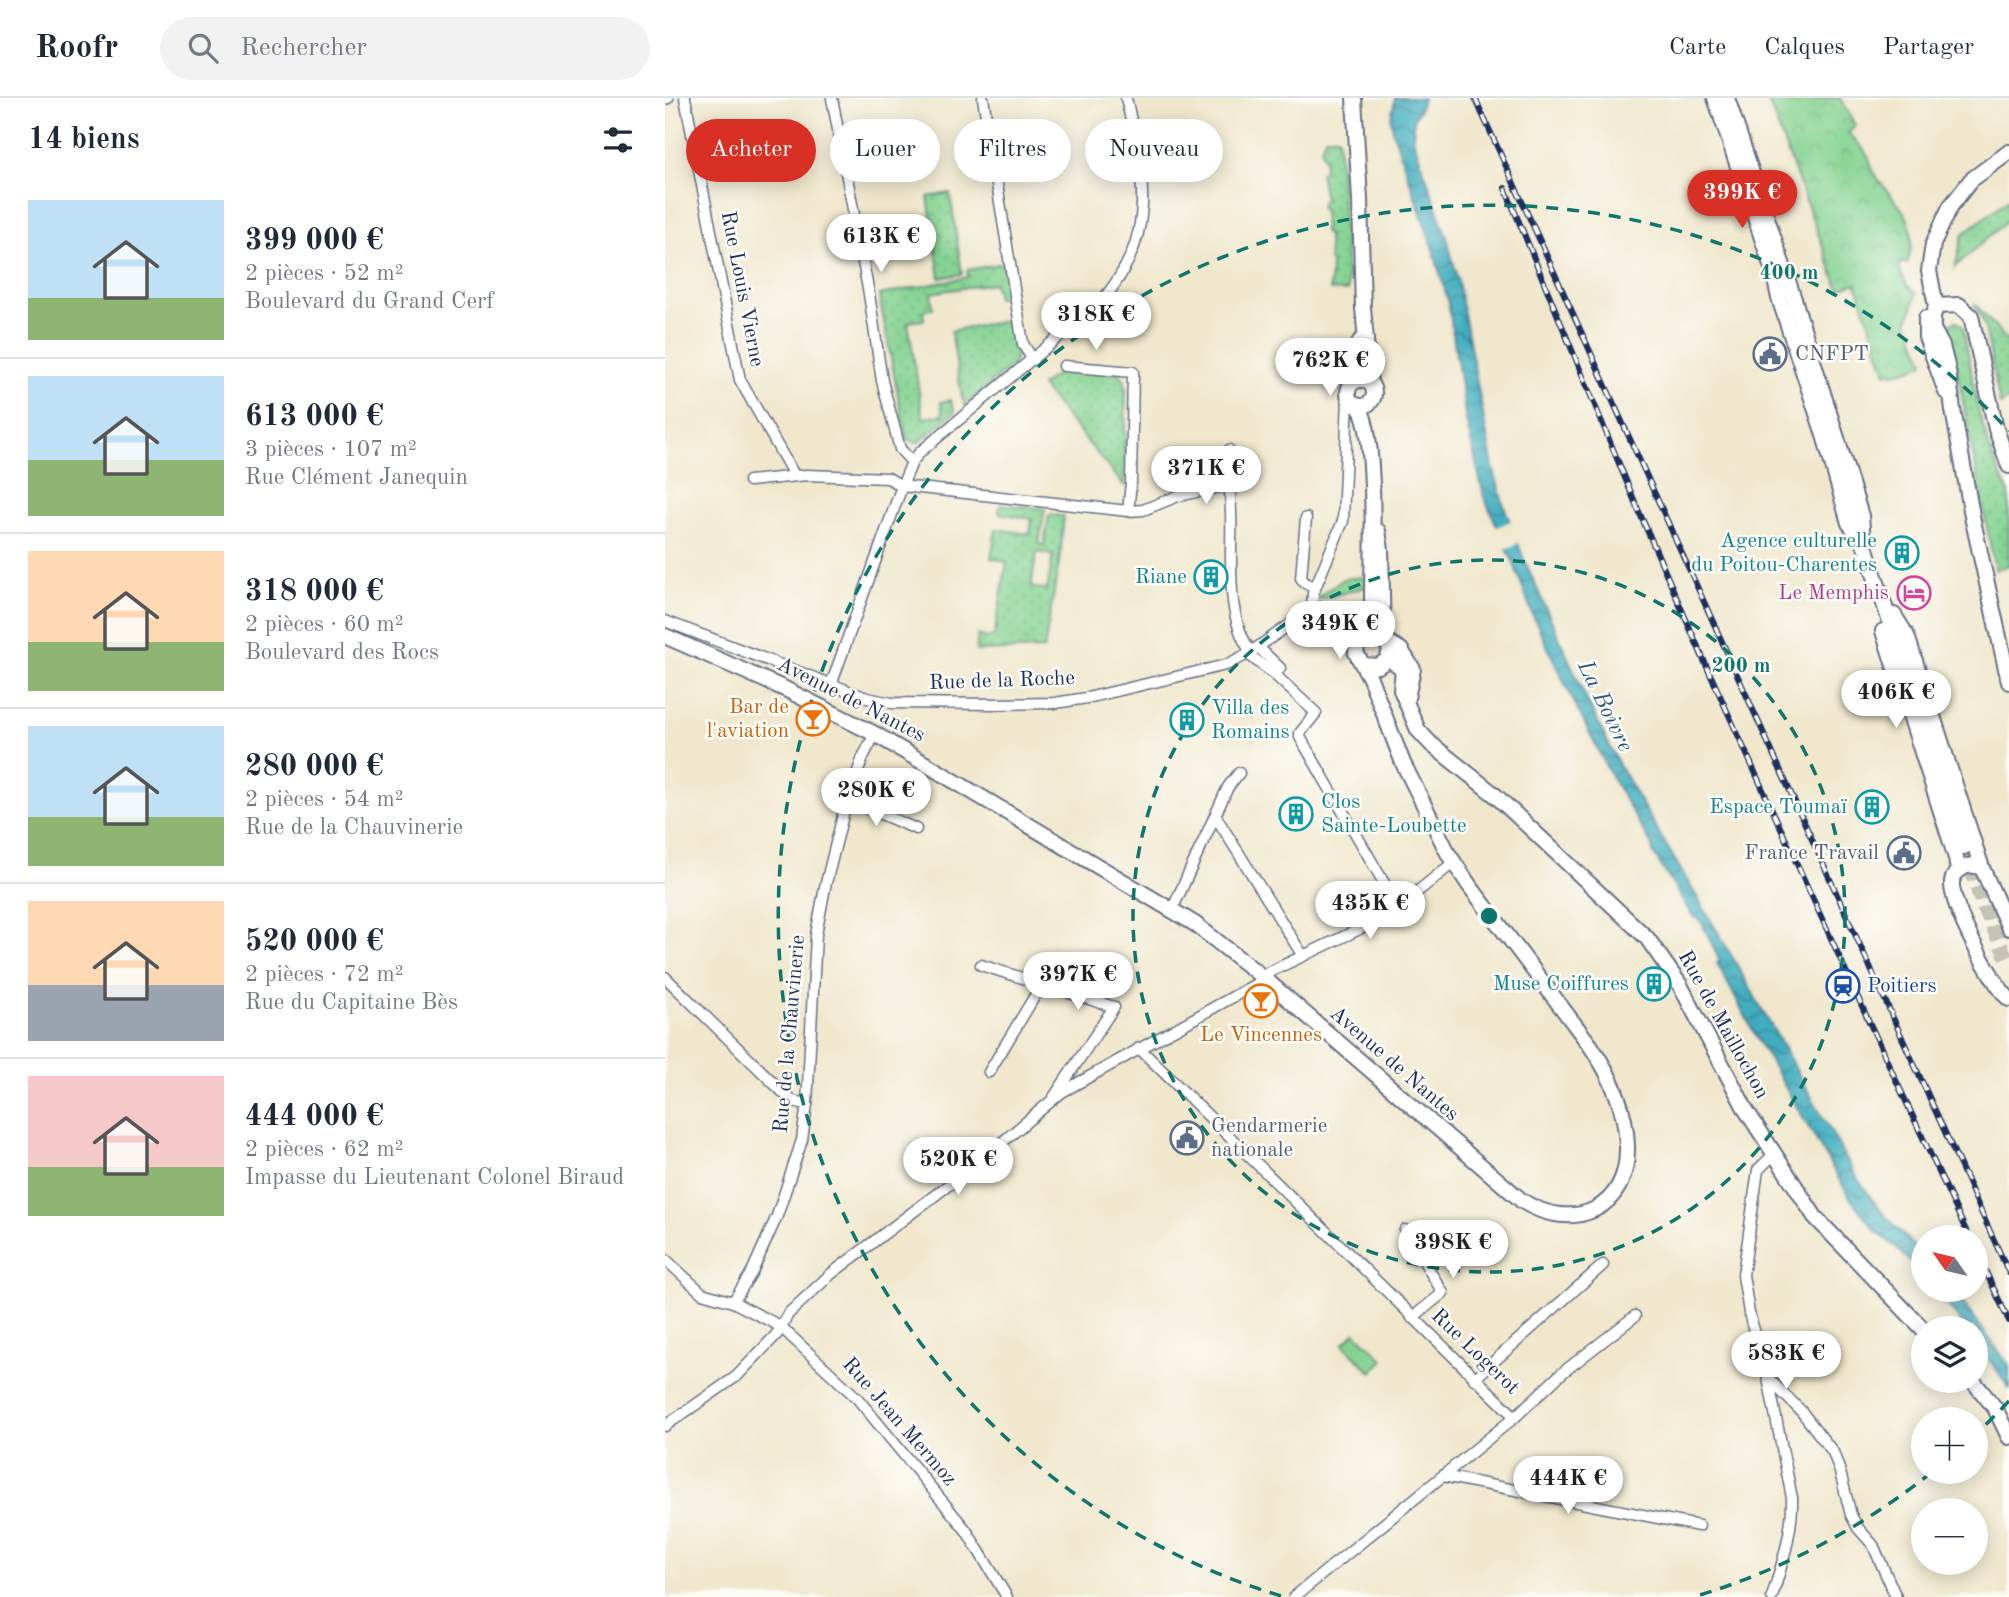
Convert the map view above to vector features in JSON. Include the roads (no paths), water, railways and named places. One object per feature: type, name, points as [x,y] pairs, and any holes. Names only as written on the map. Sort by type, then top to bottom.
[{"type":"main road","name":"Avenue de Nantes","points":[[665,636],[785,689],[876,734],[1195,924],[1263,977],[1522,1201],[1543,1213],[1563,1216],[1578,1216],[1602,1206],[1612,1195],[1626,1168],[1628,1148],[1626,1128],[1607,1071],[1591,1045],[1453,863],[1403,763],[1364,665],[1358,658],[1362,640],[1372,618],[1370,441],[1374,390],[1370,383],[1363,308],[1354,98]]},
{"type":"main road","points":[[1715,98],[1773,271],[1779,299],[1824,435],[1849,523],[1863,540]]},
{"type":"main road","points":[[1727,98],[1794,299],[1861,516],[1863,540],[1964,847]]},
{"type":"main road","points":[[1936,306],[1929,271],[1938,230],[1950,207],[1971,180],[2009,152]]},
{"type":"main road","points":[[2009,466],[1996,429],[1971,316],[1959,305],[1936,306],[1926,317],[1926,337],[1952,410],[1973,521],[2009,682]]},
{"type":"main road","name":"Avenue de Nantes","points":[[1363,308],[1355,376],[1347,391],[1362,411],[1370,441]]},
{"type":"main road","points":[[1352,383],[1362,379],[1370,383]]},
{"type":"main road","points":[[1353,402],[1366,405],[1373,398]]},
{"type":"main road","name":"Avenue de Nantes","points":[[1372,499],[1381,550],[1385,639],[1390,650],[1384,662],[1383,710]]},
{"type":"main road","points":[[1881,595],[1907,636],[1982,868],[2009,928]]},
{"type":"main road","points":[[1881,595],[1883,630],[1958,871]]},
{"type":"main road","points":[[1362,640],[1374,634],[1401,650],[1413,668],[1406,703]]},
{"type":"main road","points":[[1364,665],[1374,667],[1384,662]]},
{"type":"main road","name":"Rue de Maillochon","points":[[1384,662],[1403,669],[1401,690],[1413,724],[1423,736],[1495,795],[1634,924],[1652,944],[1692,1005],[1746,1110],[1815,1217],[1911,1317]]},
{"type":"main road","points":[[1982,868],[1972,865],[1958,871],[1952,880],[1953,889],[1964,920],[1988,970],[2009,999]]},
{"type":"main road","points":[[1983,1393],[1996,1408],[2009,1437]]},
{"type":"street","name":"Rue Louis Vierne","points":[[685,98],[737,369],[745,390],[794,475]]},
{"type":"street","points":[[832,98],[869,294],[882,381],[900,449],[912,462]]},
{"type":"street","points":[[983,98],[1023,344],[1033,360]]},
{"type":"street","points":[[831,685],[912,462],[920,452],[1101,302],[1119,279],[1137,240],[1142,213],[1142,177],[1126,98]]},
{"type":"street","points":[[1064,366],[1133,372],[1128,511]]},
{"type":"street","points":[[1353,402],[1343,521],[1315,588],[1312,609],[1362,640]]},
{"type":"street","points":[[1229,450],[1233,595],[1243,635],[1253,651],[1280,668],[1275,675],[1316,713],[1300,733],[1300,737],[1388,890],[1393,912]]},
{"type":"street","points":[[749,481],[794,475],[888,478],[902,486],[1128,511],[1143,510],[1178,496],[1229,485]]},
{"type":"street","points":[[1305,518],[1301,578],[1315,588]]},
{"type":"street","name":"Rue de la Roche","points":[[665,621],[867,698],[892,702],[1055,702],[1087,698],[1214,669],[1253,651],[1312,609]]},
{"type":"street","name":"Rue de la Chauvinerie","points":[[733,1303],[752,1272],[777,1216],[802,1140],[807,1104],[816,935],[825,887],[848,800],[869,745],[876,734]]},
{"type":"street","points":[[1172,910],[1228,787],[1239,773]]},
{"type":"street","points":[[848,800],[916,829]]},
{"type":"street","points":[[1216,817],[1303,956]]},
{"type":"street","points":[[665,1426],[737,1376],[777,1334],[788,1314],[831,1274],[975,1165],[1062,1092],[1263,977],[1393,912],[1453,863]]},
{"type":"street","points":[[981,965],[1114,1007],[1051,1101]]},
{"type":"street","points":[[665,977],[792,1101],[807,1104]]},
{"type":"street","points":[[989,1072],[1042,984]]},
{"type":"street","name":"Rue Logerot","points":[[1139,1048],[1473,1379],[1515,1417]]},
{"type":"street","points":[[1772,1597],[1788,1542],[1793,1514],[1792,1498],[1768,1378],[1749,1313],[1744,1275],[1758,1170],[1774,1154]]},
{"type":"street","points":[[1405,1230],[1443,1293],[1412,1318]]},
{"type":"street","name":"Rue Jean Mermoz","points":[[665,1259],[702,1293],[733,1303],[780,1326],[857,1398],[965,1530],[1007,1597]]},
{"type":"street","points":[[1473,1379],[1603,1265]]},
{"type":"street","points":[[1294,1597],[1515,1417],[1562,1373],[1635,1317]]},
{"type":"street","points":[[1768,1378],[1801,1412],[1833,1452],[1851,1515],[1873,1545],[1896,1597]]},
{"type":"street","points":[[1443,1476],[1699,1526]]},
{"type":"water","name":"La Boivre","points":[[1395,98],[1423,98],[1414,118],[1413,138],[1448,241],[1458,282],[1493,467],[1523,557],[1586,698],[1620,767],[1733,958],[1857,1178],[1881,1211],[1911,1243],[1911,1263],[1875,1230],[1850,1198],[1760,1044],[1717,963],[1720,962],[1702,923],[1691,914],[1653,853],[1652,846],[1611,776],[1533,616],[1514,564],[1484,497],[1466,420],[1448,301],[1391,119]]},
{"type":"water","points":[[1945,1302],[1962,1302],[1973,1316],[1956,1316]]},
{"type":"water","points":[[1988,1337],[2009,1365],[2009,1388],[1988,1358]]},
{"type":"tunnel","points":[[1964,847],[1981,902],[2009,963]]},
{"type":"railway","points":[[1475,98],[2009,1273]]},
{"type":"railway","points":[[1505,188],[1637,507],[1706,665],[1963,1225]]},
{"type":"railway","points":[[1988,1276],[2009,1321]]},
{"type":"place","name":"CNFPT","points":[[1770,354]]},
{"type":"place","name":"Agence culturelle du Poitou-Charentes","points":[[1902,553]]},
{"type":"place","name":"Riane","points":[[1211,577]]},
{"type":"place","name":"Le Memphis","points":[[1914,593]]},
{"type":"place","name":"Bar de l'aviation","points":[[813,719]]},
{"type":"place","name":"Villa des Romains","points":[[1187,720]]},
{"type":"place","name":"Espace Toumaï","points":[[1872,807]]},
{"type":"place","name":"Clos Sainte-Loubette","points":[[1296,814]]},
{"type":"place","name":"France Travail","points":[[1904,853]]},
{"type":"place","name":"Muse Coiffures","points":[[1654,984]]},
{"type":"place","name":"Poitiers","points":[[1843,986]]},
{"type":"place","name":"Le Vincennes","points":[[1261,1001]]},
{"type":"place","name":"Gendarmerie nationale","points":[[1187,1138]]}]
